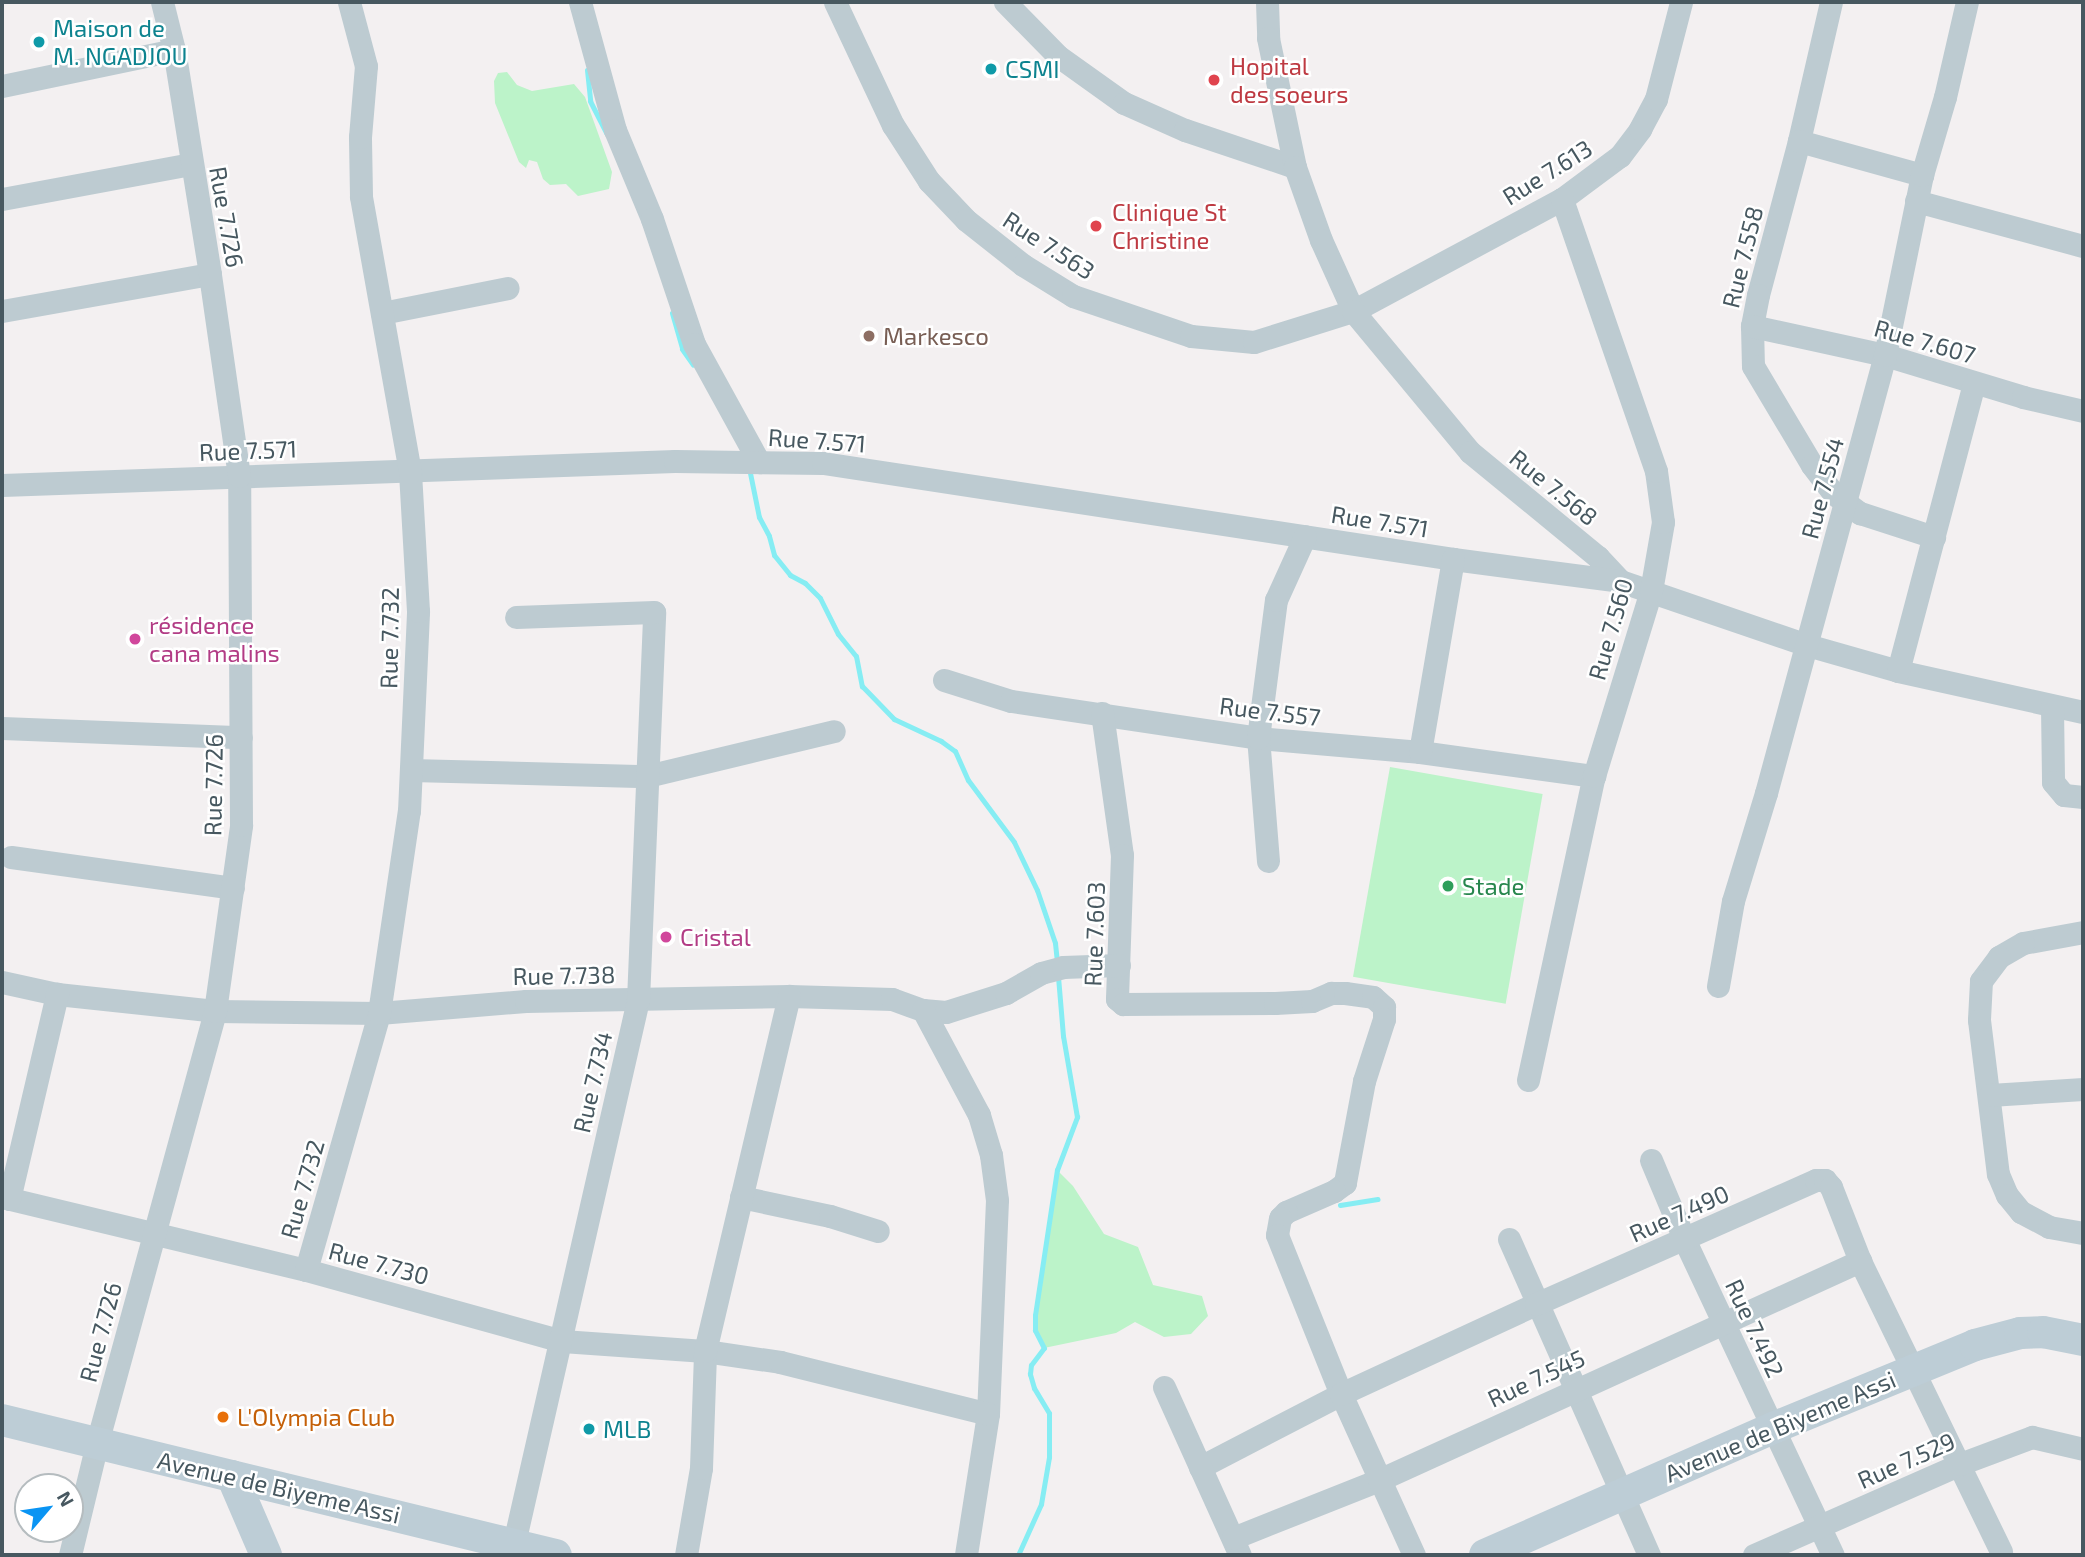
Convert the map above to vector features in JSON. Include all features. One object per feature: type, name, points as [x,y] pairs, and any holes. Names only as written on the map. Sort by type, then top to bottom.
[{"type":"main road","name":"Avenue de Biyeme Assi","points":[[1485,1555],[1531,1546],[1622,1494],[1914,1367],[1975,1345],[2020,1333],[2043,1332],[2083,1340]]},
{"type":"main road","name":"Avenue de Biyeme Assi","points":[[2,1420],[514,1549],[556,1555]]},
{"type":"main road","points":[[232,1476],[266,1555]]},
{"type":"street","name":"Rue 7.726","points":[[70,1555],[97,1443],[215,1011],[241,825],[239,476],[174,50],[162,2]]},
{"type":"street","name":"Rue 7.732","points":[[306,1270],[379,1013],[409,811],[418,611],[410,472],[360,196],[360,137],[366,66],[349,2]]},
{"type":"street","points":[[579,2],[615,130],[652,219],[694,344],[759,462]]},
{"type":"street","name":"Rue 7.563","points":[[835,2],[893,125],[929,181],[966,220],[1004,250],[1073,296],[1191,336],[1254,341],[1353,311]]},
{"type":"street","points":[[1005,2],[1058,56],[1124,103],[1185,130],[1295,167]]},
{"type":"street","name":"Rue 7.568","points":[[1267,2],[1268,38],[1295,167],[1321,240],[1353,311],[1470,452],[1576,538],[1620,581],[1807,645],[1898,671],[2083,712]]},
{"type":"street","name":"Rue 7.613","points":[[1353,311],[1562,199],[1620,156],[1640,130],[1656,99],[1681,2]]},
{"type":"street","name":"Rue 7.558","points":[[1831,2],[1752,326],[1753,366],[1812,465],[1844,503]]},
{"type":"street","name":"Rue 7.554","points":[[1718,986],[1733,901],[1807,645],[1885,355],[1922,175],[1945,97],[1967,2]]},
{"type":"street","points":[[2,86],[174,50]]},
{"type":"street","points":[[1799,141],[1922,175]]},
{"type":"street","points":[[2,199],[191,164]]},
{"type":"street","name":"Rue 7.560","points":[[1528,1080],[1594,776],[1651,591],[1663,522],[1656,471],[1562,199]]},
{"type":"street","points":[[1916,201],[2083,246]]},
{"type":"street","points":[[2,311],[210,275]]},
{"type":"street","points":[[382,313],[508,288]]},
{"type":"street","name":"Rue 7.607","points":[[1752,326],[1885,355],[1974,383],[2083,411]]},
{"type":"street","points":[[1898,671],[1974,383]]},
{"type":"street","name":"Rue 7.571","points":[[2,485],[675,461],[823,463],[1453,559],[1620,581]]},
{"type":"street","points":[[1844,503],[1860,513],[1934,537]]},
{"type":"street","points":[[1268,861],[1258,738],[1276,600],[1305,536]]},
{"type":"street","points":[[1420,752],[1453,559]]},
{"type":"street","name":"Rue 7.734","points":[[514,1549],[562,1340],[580,1242],[638,1000],[654,612],[516,617]]},
{"type":"street","name":"Rue 7.557","points":[[944,680],[1011,701],[1258,738],[1420,752],[1594,776]]},
{"type":"street","points":[[2052,707],[2053,782],[2064,795],[2083,797]]},
{"type":"street","name":"Rue 7.603","points":[[1102,713],[1122,855],[1119,965],[1115,993],[1123,1004],[1275,1003],[1312,1001],[1331,993],[1345,993],[1373,997],[1384,1007],[1384,1019],[1364,1081],[1345,1182],[1334,1191],[1286,1212],[1279,1218],[1277,1235],[1341,1394]]},
{"type":"street","points":[[2,728],[241,737]]},
{"type":"street","points":[[411,769],[648,776],[834,731]]},
{"type":"street","points":[[11,858],[233,888]]},
{"type":"street","points":[[2083,932],[2022,943],[1999,957],[1981,981],[1979,1020],[1998,1174],[2007,1195],[2021,1212],[2049,1227],[2083,1233]]},
{"type":"street","name":"Rue 7.738","points":[[2,982],[57,994],[215,1011],[379,1013],[526,1001],[789,996],[892,999],[923,1010],[946,1012],[1006,993],[1041,973],[1063,967],[1119,965]]},
{"type":"street","points":[[5,1198],[57,994]]},
{"type":"street","points":[[686,1555],[701,1468],[705,1351],[789,996]]},
{"type":"street","points":[[923,1010],[979,1115],[991,1155],[997,1199],[988,1414],[966,1555]]},
{"type":"street","points":[[1990,1095],[2083,1089]]},
{"type":"street","name":"Rue 7.492","points":[[1651,1160],[1685,1241],[1833,1555]]},
{"type":"street","name":"Rue 7.490","points":[[1200,1467],[1341,1394],[1536,1304],[1685,1241],[1816,1181],[1825,1180],[1831,1187],[1860,1261],[1914,1367],[2001,1552]]},
{"type":"street","points":[[741,1197],[830,1216],[878,1231]]},
{"type":"street","name":"Rue 7.730","points":[[5,1198],[306,1270],[562,1340],[705,1351],[780,1362],[988,1414]]},
{"type":"street","points":[[1509,1239],[1649,1555]]},
{"type":"street","name":"Rue 7.545","points":[[1237,1547],[1860,1261]]},
{"type":"street","points":[[1164,1387],[1237,1547]]},
{"type":"street","points":[[1341,1394],[1414,1555]]},
{"type":"street","name":"Rue 7.529","points":[[1754,1555],[1960,1464],[2032,1437],[2083,1449]]},
{"type":"green space","points":[[507,72],[517,85],[532,91],[574,84],[585,97],[612,172],[609,189],[578,196],[566,184],[550,185],[543,179],[537,162],[529,160],[526,168],[519,162],[495,103],[494,81],[498,73]]},
{"type":"green space","name":"Stade","points":[[1390,767],[1543,794],[1506,1004],[1353,977]]},
{"type":"green space","points":[[1057,1170],[1073,1186],[1104,1234],[1138,1247],[1153,1285],[1202,1296],[1208,1316],[1191,1334],[1164,1337],[1135,1322],[1116,1333],[1044,1348],[1035,1330],[1035,1315]]},
{"type":"waterway","points":[[587,70],[590,101],[606,133]]},
{"type":"waterway","points":[[672,313],[682,349],[693,365]]},
{"type":"waterway","points":[[749,468],[759,517],[769,536],[774,555],[790,575],[805,583],[820,598],[838,634],[856,656],[862,686],[894,719],[941,741],[955,751],[968,780],[1014,842],[1037,890],[1055,943],[1057,962]]},
{"type":"waterway","points":[[1018,1555],[1041,1504],[1049,1457],[1049,1413],[1034,1388],[1030,1374],[1031,1365],[1044,1348],[1035,1330],[1035,1315],[1057,1170],[1077,1117],[1063,1036],[1058,976]]},
{"type":"waterway","points":[[1340,1205],[1378,1199]]},
{"type":"place","name":"Maison de M. NGADJOU","points":[[39,42]]},
{"type":"place","name":"CSMI","points":[[991,69]]},
{"type":"place","name":"Hopital des soeurs","points":[[1214,80]]},
{"type":"place","name":"Clinique St Christine","points":[[1096,226]]},
{"type":"place","name":"Markesco","points":[[869,336]]},
{"type":"place","name":"résidence cana malins","points":[[135,639]]},
{"type":"place","name":"Stade","points":[[1448,886]]},
{"type":"place","name":"Cristal","points":[[666,937]]},
{"type":"place","name":"L'Olympia Club","points":[[223,1417]]},
{"type":"place","name":"MLB","points":[[589,1429]]}]
